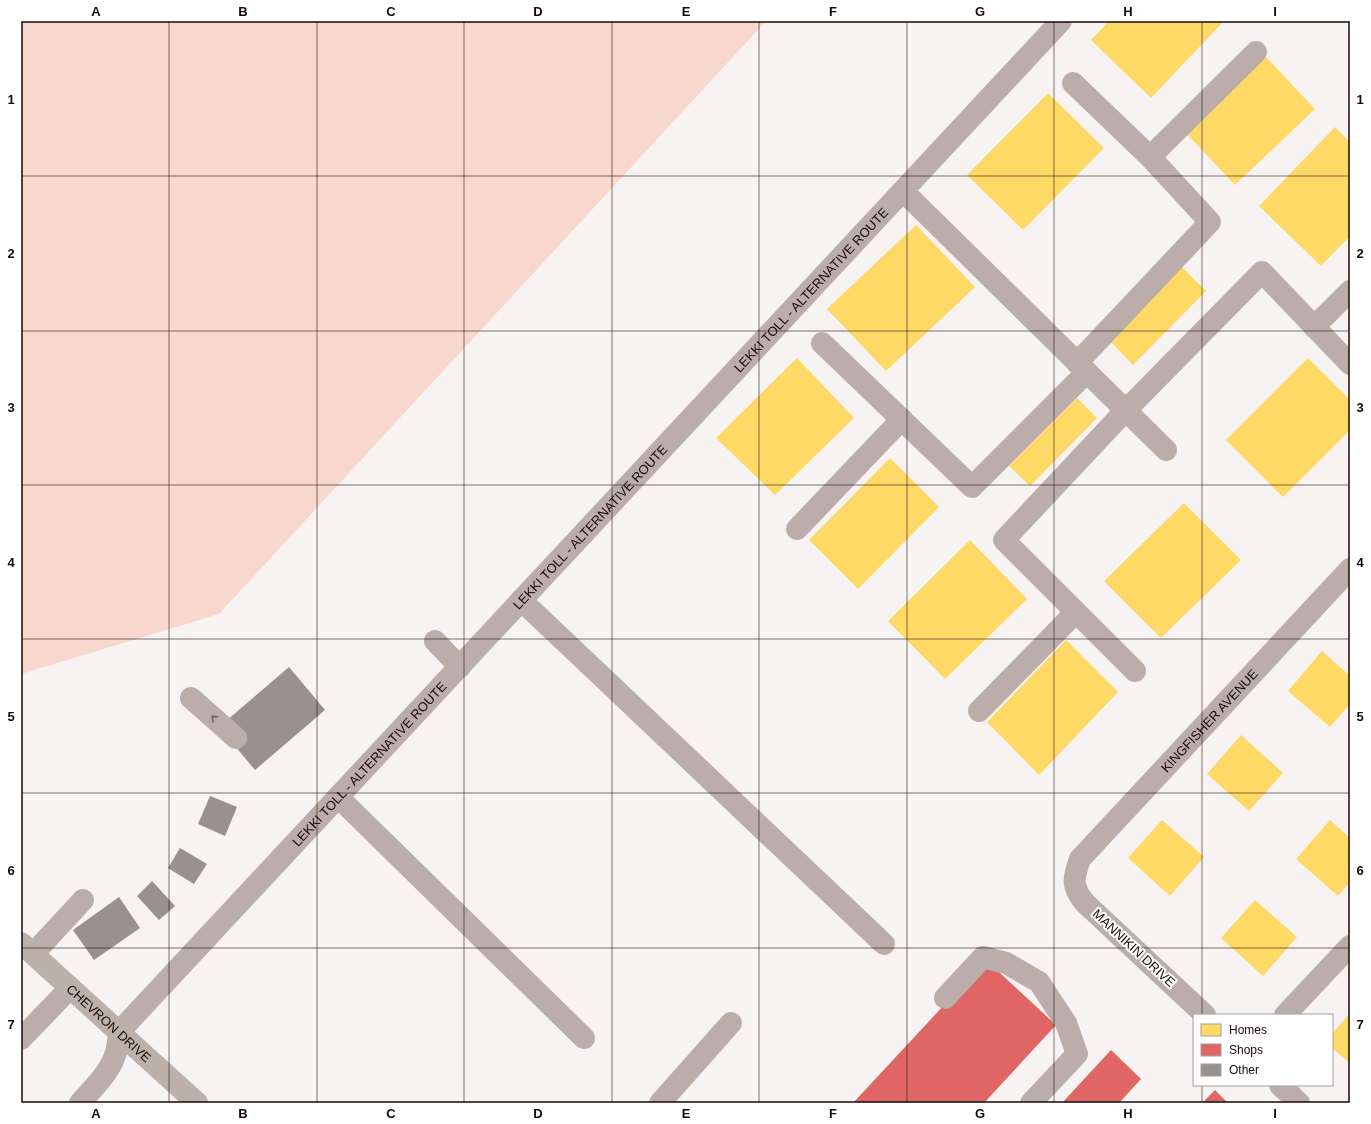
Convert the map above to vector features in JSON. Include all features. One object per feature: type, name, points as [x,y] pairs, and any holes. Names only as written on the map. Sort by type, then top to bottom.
[{"type":"main road","name":"CHEVRON DRIVE","points":[[27,949],[197,1103]]},
{"type":"street","name":"LEKKI TOLL - ALTERNATIVE ROUTE","points":[[119,1032],[1061,21]]},
{"type":"street","points":[[1150,158],[1256,52]]},
{"type":"street","points":[[822,343],[972,487],[1082,368],[1210,222],[1150,158],[1073,83]]},
{"type":"street","points":[[903,191],[1166,450]]},
{"type":"street","points":[[1135,671],[1004,540],[1125,411],[1262,272],[1350,364]]},
{"type":"street","points":[[1314,327],[1350,291]]},
{"type":"street","points":[[797,529],[902,419]]},
{"type":"street","name":"KINGFISHER AVENUE","points":[[1074,875],[1080,859],[1350,569]]},
{"type":"street","points":[[522,600],[884,944]]},
{"type":"street","points":[[979,711],[1076,612]]},
{"type":"street","points":[[435,641],[460,667]]},
{"type":"street","points":[[191,698],[236,738]]},
{"type":"street","points":[[338,797],[584,1038]]},
{"type":"street","name":"MANNIKIN DRIVE","points":[[1074,875],[1076,892],[1085,903],[1204,1014]]},
{"type":"street","points":[[27,949],[83,900]]},
{"type":"street","points":[[1286,1014],[1350,946]]},
{"type":"street","points":[[945,998],[983,957],[1006,963],[1039,982],[1066,1023],[1077,1054],[1031,1103]]},
{"type":"street","points":[[21,1039],[70,988]]},
{"type":"street","points":[[660,1103],[731,1023]]},
{"type":"street","points":[[80,1103],[106,1073],[114,1058],[119,1032]]},
{"type":"street","points":[[1281,1086],[1299,1103]]},
{"type":"shaded area","points":[[21,21],[766,21],[219,614],[21,674]]},
{"type":"building: Homes","points":[[1109,21],[1224,21],[1151,98],[1091,40]]},
{"type":"building: Homes","points":[[1266,57],[1315,109],[1235,185],[1186,133]]},
{"type":"building: Homes","points":[[1048,93],[1104,148],[1023,230],[967,175]]},
{"type":"building: Homes","points":[[1335,127],[1350,142],[1350,236],[1321,266],[1259,206]]},
{"type":"building: Homes","points":[[916,225],[975,287],[886,371],[827,309]]},
{"type":"building: Homes","points":[[1182,267],[1206,291],[1133,365],[1109,340]]},
{"type":"building: Homes","points":[[797,358],[854,418],[775,495],[716,438]]},
{"type":"building: Homes","points":[[1308,358],[1350,400],[1350,430],[1283,497],[1226,440]]},
{"type":"building: Homes","points":[[1077,398],[1097,418],[1030,486],[1009,466]]},
{"type":"building: Homes","points":[[890,458],[939,507],[858,589],[809,540]]},
{"type":"building: Homes","points":[[1184,503],[1241,560],[1161,638],[1104,581]]},
{"type":"building: Homes","points":[[970,540],[1027,599],[945,679],[888,621]]},
{"type":"building: Homes","points":[[1066,640],[1118,692],[1039,775],[987,722]]},
{"type":"building: Homes","points":[[1322,651],[1350,676],[1350,704],[1330,727],[1288,691]]},
{"type":"building: Homes","points":[[1241,735],[1283,773],[1249,811],[1207,774]]},
{"type":"building: Homes","points":[[1162,820],[1204,857],[1170,896],[1128,858]]},
{"type":"building: Homes","points":[[1330,820],[1350,838],[1350,882],[1338,896],[1296,859]]},
{"type":"building: Homes","points":[[1255,900],[1297,937],[1263,976],[1221,938]]},
{"type":"building: Homes","points":[[1350,1013],[1350,1063],[1333,1049],[1333,1033]]},
{"type":"building: Shops","points":[[986,960],[1056,1025],[984,1103],[853,1103]]},
{"type":"building: Shops","points":[[1111,1050],[1141,1079],[1119,1103],[1062,1103]]},
{"type":"building: Shops","points":[[1215,1090],[1228,1103],[1202,1103]]},
{"type":"building: Other","points":[[289,667],[325,710],[255,770],[219,727]]},
{"type":"building: Other","points":[[210,796],[237,807],[225,836],[198,824]]},
{"type":"building: Other","points":[[180,848],[207,864],[194,884],[168,868]]},
{"type":"building: Other","points":[[152,881],[175,906],[159,920],[137,896]]},
{"type":"building: Other","points":[[119,897],[140,928],[94,960],[73,930]]}]
